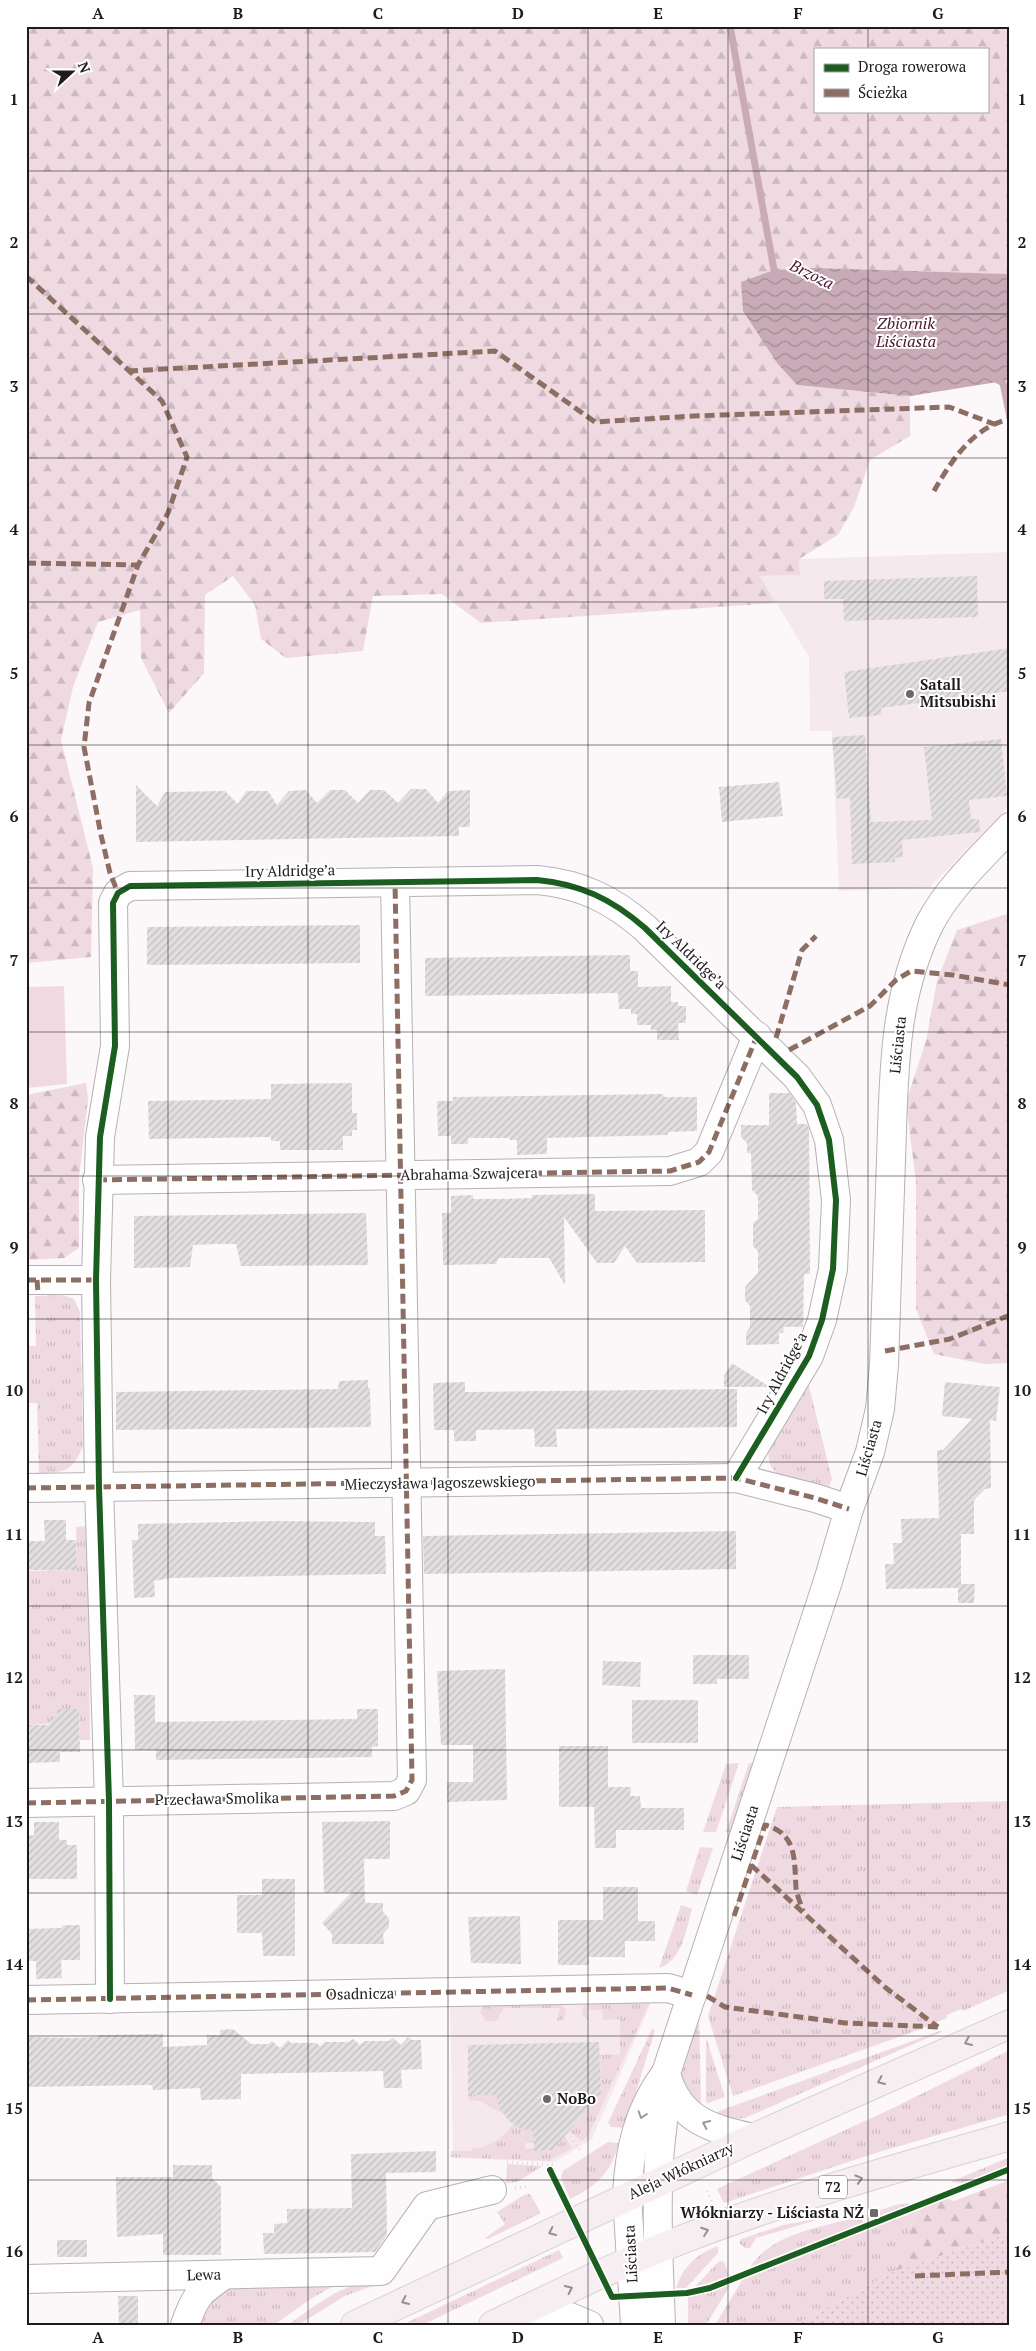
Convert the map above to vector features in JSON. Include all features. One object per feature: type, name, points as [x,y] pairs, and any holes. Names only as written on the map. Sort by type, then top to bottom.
[{"type":"main road","name":"Aleja Włókniarzy","points":[[355,2325],[753,2138],[1010,2024]]},
{"type":"main road","name":"72","points":[[493,2325],[659,2248],[814,2193],[1010,2136]]},
{"type":"street","name":"Liściasta","points":[[635,2325],[627,2196],[628,2176],[635,2137],[648,2099],[666,2073],[828,1581],[849,1509],[870,1452],[883,1383],[895,1044],[906,986],[930,923],[943,903],[971,868],[1010,827]]},
{"type":"street","name":"Iry Aldridge’a","points":[[97,1180],[100,1137],[115,1046],[113,902],[118,892],[130,886],[538,880],[569,884],[595,893],[624,910],[757,1036],[805,1086],[817,1105],[826,1126],[836,1200],[835,1247],[826,1304],[808,1356],[736,1478]]},
{"type":"street","points":[[395,882],[406,1484]]},
{"type":"street","name":"Abrahama Szwajcera","points":[[97,1180],[670,1171],[699,1162],[709,1152],[757,1036]]},
{"type":"street","points":[[97,1180],[96,1280],[99,1487],[109,1801],[110,1999]]},
{"type":"street","points":[[26,1280],[96,1280]]},
{"type":"street","name":"Mieczysława Jagoszewskiego","points":[[26,1488],[736,1478],[815,1498],[849,1509]]},
{"type":"street","name":"Przecława Smolika","points":[[26,1803],[394,1796],[406,1791],[412,1780],[406,1484]]},
{"type":"street","name":"Osadnicza","points":[[26,2000],[668,1988],[692,1995]]},
{"type":"street","name":"Liściasta","points":[[661,2325],[659,2182],[661,2139],[667,2098],[666,2073]]},
{"type":"street","points":[[666,2073],[673,2094],[687,2112],[706,2125],[753,2138]]},
{"type":"street","name":"Lewa","points":[[26,2279],[381,2271],[427,2206],[492,2190]]},
{"type":"street","points":[[185,2325],[193,2301],[203,2290],[224,2275]]},
{"type":"street","points":[[173,2276],[185,2325]]},
{"type":"street","points":[[524,2310],[570,2317],[589,2325]]},
{"type":"path","points":[[567,2133],[580,2150]]},
{"type":"path","points":[[507,2162],[557,2165]]},
{"type":"path","points":[[707,2191],[714,2207]]},
{"type":"shaded area","name":"Satall Mitsubishi","points":[[1010,552],[1010,805],[930,887],[839,891],[832,731],[810,731],[809,657],[760,576],[800,575],[799,559]]},
{"type":"shaded area","points":[[654,1996],[592,2139],[555,2162],[453,2158],[450,2002]]},
{"type":"green space","points":[[26,26],[1010,26],[1010,274],[816,268],[797,385],[910,396],[910,436],[870,460],[854,507],[838,535],[799,559],[800,575],[760,576],[776,603],[481,623],[442,594],[373,596],[363,651],[286,658],[261,639],[255,605],[233,576],[205,595],[204,673],[169,713],[141,658],[140,610],[98,622],[73,687],[61,740],[93,868],[91,957],[26,963]]},
{"type":"green space","points":[[1010,913],[1010,1363],[984,1364],[934,1354],[916,1309],[916,1182],[906,1102],[926,1041],[937,981],[957,930]]},
{"type":"green space","points":[[64,986],[67,1084],[26,1088],[26,987]]},
{"type":"green space","points":[[86,1083],[88,1099],[79,1178],[79,1248],[64,1258],[26,1260],[26,1095]]},
{"type":"green space","points":[[62,1295],[74,1299],[80,1312],[83,1446],[72,1466],[62,1471],[39,1473],[37,1403],[26,1403],[26,1346],[36,1346],[35,1296]]},
{"type":"green space","points":[[804,1384],[809,1386],[832,1479],[829,1487],[825,1488],[784,1478],[771,1466],[769,1457],[769,1444]]},
{"type":"green space","points":[[88,1526],[90,1740],[80,1740],[79,1709],[57,1709],[57,1717],[50,1717],[50,1724],[26,1725],[26,1571],[77,1570],[76,1527]]},
{"type":"green space","points":[[739,1763],[716,1832],[703,1832],[726,1764]]},
{"type":"green space","points":[[749,1763],[754,1763],[731,1832],[726,1832]]},
{"type":"green space","points":[[1010,1801],[1010,1990],[963,2011],[961,2009],[947,2015],[947,2018],[921,2029],[733,2096],[708,2016],[777,1807]]},
{"type":"green space","points":[[700,1847],[713,1848],[697,1895],[686,1891]]},
{"type":"green space","points":[[681,1905],[692,1909],[682,1944],[673,1959],[659,1968]]},
{"type":"green space","points":[[650,2002],[587,2138],[581,2141],[569,2131],[601,2093],[600,2055],[620,2054],[620,2019],[603,2020],[602,2010],[588,2010],[588,2020],[582,2015],[583,2007],[586,2004]]},
{"type":"green space","points":[[485,2005],[562,2005],[565,2015],[564,2019],[557,2021],[560,2008],[504,2008],[496,2021],[485,2021],[480,2011]]},
{"type":"green space","points":[[699,2012],[701,2105],[692,2104],[679,2073]]},
{"type":"green space","points":[[652,2029],[655,2030],[625,2128],[611,2127],[608,2123]]},
{"type":"green space","points":[[940,2031],[745,2118],[727,2119],[711,2114]]},
{"type":"green space","points":[[706,2037],[725,2097],[708,2103],[706,2102]]},
{"type":"green space","points":[[1010,2050],[1010,2114],[879,2152],[724,2203],[717,2189],[893,2108]]},
{"type":"green space","points":[[468,2095],[498,2095],[503,2113],[479,2101],[469,2100]]},
{"type":"green space","points":[[513,2124],[519,2128],[534,2129],[534,2142],[525,2143],[525,2149],[534,2148],[534,2151],[553,2150],[565,2136],[572,2148],[549,2161],[450,2157],[451,2151],[471,2151],[472,2148],[490,2144],[500,2138]]},
{"type":"green space","points":[[608,2142],[619,2143],[607,2170],[588,2189],[570,2199],[561,2177],[563,2171]]},
{"type":"green space","points":[[1010,2157],[1010,2165],[962,2183],[950,2182]]},
{"type":"green space","points":[[507,2164],[543,2166],[517,2182],[506,2183]]},
{"type":"green space","points":[[1010,2180],[1010,2233],[895,2271],[917,2211],[947,2198],[954,2201]]},
{"type":"green space","points":[[530,2194],[541,2213],[488,2239],[485,2238],[505,2224],[497,2212],[524,2195]]},
{"type":"green space","points":[[915,2203],[879,2217],[877,2211],[899,2204]]},
{"type":"green space","points":[[917,2211],[895,2271],[795,2325],[715,2325],[743,2279]]},
{"type":"green space","points":[[861,2216],[863,2222],[879,2217],[750,2267],[760,2255],[772,2246],[800,2232]]},
{"type":"green space","points":[[827,2217],[756,2238],[750,2248],[745,2248],[739,2243],[741,2239],[783,2225]]},
{"type":"green space","points":[[1010,2233],[1010,2325],[795,2325],[895,2271]]},
{"type":"green space","points":[[718,2246],[718,2253],[686,2288],[676,2288],[687,2267],[697,2257]]},
{"type":"green space","points":[[559,2250],[563,2258],[422,2325],[402,2325]]},
{"type":"green space","points":[[722,2261],[729,2276],[694,2288],[718,2262]]},
{"type":"green space","points":[[383,2282],[345,2296],[298,2325],[288,2325],[341,2290],[360,2284]]},
{"type":"green space","points":[[339,2283],[312,2298],[274,2325],[196,2325],[197,2314],[222,2285]]},
{"type":"green space","points":[[731,2284],[706,2325],[688,2325],[688,2296],[711,2292]]},
{"type":"water","name":"Zbiornik Liściasta","points":[[816,268],[1010,274],[1010,380],[910,396],[797,385],[777,363],[743,311],[741,282],[774,270]]},
{"type":"building","points":[[977,576],[978,617],[844,621],[843,599],[824,599],[824,581]]},
{"type":"building","points":[[1010,648],[1010,691],[881,708],[882,715],[849,718],[844,672]]},
{"type":"building","points":[[865,735],[871,822],[932,820],[924,747],[1001,739],[1007,796],[969,800],[971,819],[979,819],[980,832],[902,840],[903,857],[895,858],[895,862],[852,864],[850,798],[837,799],[832,737]]},
{"type":"building","points":[[779,782],[783,816],[722,822],[719,787]]},
{"type":"building","points":[[136,785],[157,806],[165,792],[225,791],[238,804],[246,791],[268,791],[277,805],[289,791],[306,790],[317,803],[330,790],[345,790],[358,803],[370,790],[384,790],[398,803],[411,789],[426,789],[438,803],[448,791],[470,790],[470,827],[459,827],[459,836],[136,842]]},
{"type":"building","points":[[360,925],[360,963],[147,965],[147,927]]},
{"type":"building","points":[[630,955],[630,971],[638,971],[638,987],[671,986],[671,1002],[678,1002],[678,1006],[686,1006],[686,1023],[678,1023],[679,1040],[657,1040],[657,1030],[651,1030],[651,1025],[637,1025],[637,1014],[631,1014],[631,1009],[619,1009],[618,993],[425,996],[425,958]]},
{"type":"building","points":[[352,1083],[352,1113],[357,1113],[357,1130],[352,1130],[352,1136],[343,1136],[343,1150],[280,1150],[280,1141],[271,1141],[271,1137],[149,1139],[148,1101],[271,1099],[271,1084]]},
{"type":"building","points":[[769,1093],[790,1093],[796,1103],[797,1124],[807,1124],[809,1129],[810,1274],[804,1274],[803,1327],[784,1327],[783,1333],[779,1333],[779,1344],[746,1345],[746,1333],[750,1327],[750,1306],[745,1300],[745,1287],[758,1273],[758,1251],[753,1246],[753,1223],[758,1219],[758,1196],[752,1190],[751,1153],[747,1153],[747,1143],[741,1137],[741,1125],[769,1125]]},
{"type":"building","points":[[663,1094],[664,1097],[697,1097],[697,1131],[668,1132],[668,1135],[547,1138],[547,1154],[517,1155],[517,1140],[510,1140],[510,1138],[468,1138],[468,1144],[451,1144],[451,1136],[438,1136],[437,1101],[453,1101],[453,1097]]},
{"type":"building","points":[[595,1194],[595,1211],[705,1210],[705,1262],[637,1263],[625,1246],[614,1263],[597,1263],[564,1217],[565,1285],[549,1258],[499,1258],[496,1264],[443,1265],[442,1213],[451,1213],[451,1196],[473,1195],[473,1199],[503,1199],[532,1198],[532,1195]]},
{"type":"building","points":[[366,1213],[368,1265],[241,1266],[236,1244],[215,1244],[193,1245],[190,1267],[134,1268],[134,1216]]},
{"type":"building","points":[[732,1363],[770,1387],[724,1387],[724,1376]]},
{"type":"building","points":[[368,1380],[371,1427],[116,1430],[116,1392],[338,1389],[339,1381]]},
{"type":"building","points":[[465,1382],[465,1392],[737,1389],[737,1427],[556,1429],[557,1447],[535,1447],[534,1429],[476,1430],[476,1441],[454,1441],[454,1430],[434,1430],[433,1383]]},
{"type":"building","points":[[945,1382],[1000,1387],[996,1421],[990,1420],[991,1488],[985,1489],[974,1500],[974,1534],[961,1534],[961,1584],[975,1584],[974,1603],[958,1603],[958,1588],[886,1589],[885,1564],[894,1564],[893,1543],[902,1543],[901,1519],[939,1518],[937,1450],[943,1450],[972,1419],[942,1416]]},
{"type":"building","points":[[44,1520],[66,1520],[66,1540],[76,1540],[77,1570],[26,1570],[26,1541],[45,1541]]},
{"type":"building","points":[[274,1521],[375,1522],[375,1536],[385,1536],[386,1574],[170,1578],[154,1581],[155,1597],[134,1598],[132,1540],[138,1540],[138,1524]]},
{"type":"building","points":[[736,1531],[736,1569],[424,1574],[423,1536]]},
{"type":"building","points":[[693,1655],[749,1655],[749,1679],[717,1679],[717,1684],[693,1684]]},
{"type":"building","points":[[603,1661],[641,1662],[640,1687],[602,1685]]},
{"type":"building","points":[[505,1669],[507,1800],[447,1802],[447,1782],[473,1782],[473,1745],[441,1745],[437,1671]]},
{"type":"building","points":[[134,1695],[155,1695],[155,1722],[357,1719],[357,1709],[378,1709],[378,1746],[372,1747],[372,1757],[156,1760],[156,1750],[135,1750]]},
{"type":"building","points":[[632,1700],[698,1700],[698,1743],[632,1743]]},
{"type":"building","points":[[57,1709],[79,1709],[80,1752],[60,1752],[60,1762],[26,1763],[26,1725],[50,1725],[50,1717],[57,1717]]},
{"type":"building","points":[[559,1746],[608,1746],[608,1787],[631,1787],[630,1796],[640,1796],[641,1808],[684,1808],[684,1830],[616,1830],[616,1848],[595,1848],[594,1807],[559,1807]]},
{"type":"building","points":[[390,1821],[390,1859],[364,1859],[365,1903],[383,1903],[383,1912],[389,1918],[389,1927],[383,1934],[384,1944],[332,1944],[332,1934],[322,1923],[352,1892],[324,1893],[322,1822]]},
{"type":"building","points":[[34,1822],[59,1822],[59,1840],[67,1840],[67,1845],[77,1845],[77,1879],[26,1879],[26,1836],[34,1835]]},
{"type":"building","points":[[262,1879],[295,1879],[295,1956],[263,1956],[262,1933],[237,1933],[237,1895],[262,1895]]},
{"type":"building","points":[[603,1887],[638,1887],[638,1921],[655,1921],[655,1941],[625,1941],[625,1957],[589,1957],[589,1965],[558,1965],[558,1920],[603,1920]]},
{"type":"building","points":[[520,1916],[521,1964],[471,1963],[468,1917]]},
{"type":"building","points":[[64,1925],[80,1925],[80,1960],[61,1960],[62,1978],[36,1979],[36,1961],[26,1961],[26,1929],[61,1928]]},
{"type":"building","points":[[233,2029],[251,2044],[268,2044],[272,2041],[280,2048],[288,2040],[291,2043],[316,2043],[320,2046],[325,2042],[349,2042],[353,2039],[360,2045],[365,2041],[389,2041],[393,2038],[401,2045],[408,2037],[412,2040],[421,2040],[422,2069],[401,2070],[402,2088],[384,2088],[383,2071],[241,2074],[241,2099],[201,2100],[200,2088],[153,2090],[152,2085],[26,2087],[26,2037],[73,2038],[98,2037],[98,2035],[163,2034],[163,2047],[207,2045],[207,2035],[220,2035],[220,2030]]},
{"type":"building","name":"NoBo","points":[[599,2042],[601,2093],[553,2150],[534,2151],[533,2131],[519,2128],[508,2120],[500,2109],[496,2095],[468,2095],[468,2045]]},
{"type":"building","points":[[436,2151],[436,2172],[386,2173],[387,2235],[375,2252],[264,2254],[263,2233],[274,2233],[274,2224],[287,2223],[287,2209],[352,2208],[351,2154]]},
{"type":"building","points":[[173,2165],[212,2165],[212,2178],[221,2187],[221,2255],[163,2255],[163,2234],[117,2237],[116,2177],[173,2177]]},
{"type":"building","points":[[57,2240],[87,2240],[87,2257],[57,2257]]},
{"type":"building","points":[[118,2296],[138,2296],[138,2325],[119,2325]]},
{"type":"waterway","name":"Brzoza","points":[[730,26],[774,270],[780,274]]},
{"type":"waterway","name":"Brzoza","points":[[992,377],[1003,383],[1010,417]]},
{"type":"marked path","points":[[26,276],[162,401],[187,457],[168,513],[138,565],[89,703],[84,747],[101,835],[110,873],[118,893]]},
{"type":"marked path","points":[[128,371],[495,351],[595,422],[694,416],[949,407],[994,424]]},
{"type":"marked path","points":[[934,491],[948,468],[965,446],[985,429],[1010,419]]},
{"type":"marked path","points":[[26,563],[138,565]]},
{"type":"marked path","points":[[26,1803],[394,1796],[406,1791],[412,1780],[395,882]]},
{"type":"marked path","points":[[776,1038],[802,950],[816,936]]},
{"type":"marked path","points":[[789,1050],[870,1006],[896,980],[911,971],[953,975],[1010,985]]},
{"type":"marked path","points":[[97,1180],[670,1171],[699,1162],[709,1152],[757,1036]]},
{"type":"marked path","points":[[26,1280],[96,1280]]},
{"type":"marked path","points":[[37,1280],[38,1293]]},
{"type":"marked path","points":[[885,1351],[950,1339],[1010,1315]]},
{"type":"marked path","points":[[26,1488],[736,1478],[815,1498],[849,1509]]},
{"type":"marked path","points":[[734,1916],[765,1825],[776,1829],[789,1842],[794,1859],[797,1891],[803,1911]]},
{"type":"marked path","points":[[751,1865],[886,1988],[938,2027]]},
{"type":"marked path","points":[[26,2000],[668,1988],[692,1995]]},
{"type":"marked path","points":[[707,1996],[725,2007],[845,2023],[938,2027]]},
{"type":"marked path","points":[[915,2276],[1010,2272]]},
{"type":"cycle path","points":[[110,1999],[109,1801],[99,1487],[96,1280],[100,1137],[115,1046],[113,903],[118,893],[130,886],[537,880],[567,885],[595,895],[608,901],[645,928],[797,1077],[817,1105],[829,1140],[836,1200],[833,1269],[822,1320],[809,1356],[736,1478]]},
{"type":"cycle path","points":[[550,2170],[612,2297],[687,2293],[710,2288],[1010,2169]]},
{"type":"place","name":"Satall Mitsubishi","points":[[910,694]]},
{"type":"place","name":"NoBo","points":[[547,2099]]},
{"type":"place","name":"Włókniarzy - Liściasta NŻ","points":[[874,2213]]}]
